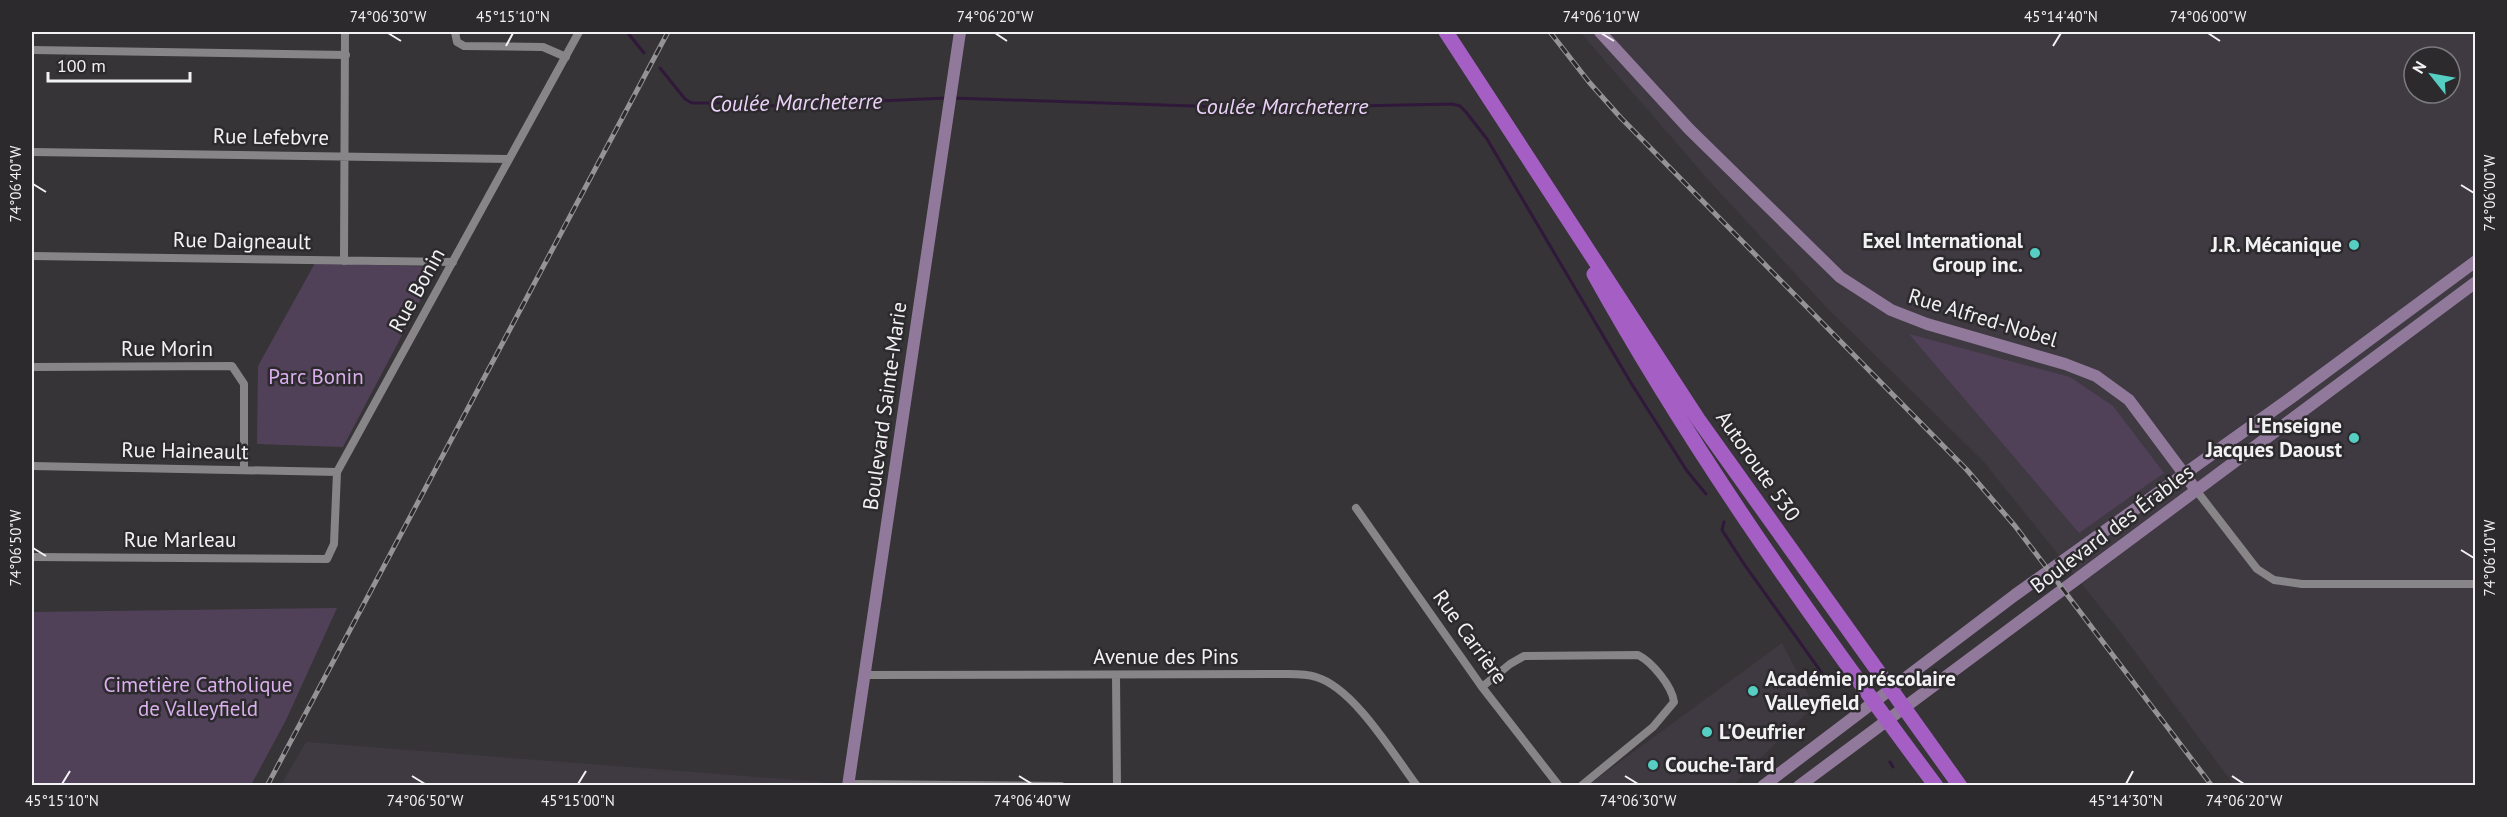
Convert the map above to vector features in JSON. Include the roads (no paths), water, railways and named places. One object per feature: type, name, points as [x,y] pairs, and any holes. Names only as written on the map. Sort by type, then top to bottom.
[{"type":"highway","name":"Autoroute 530","points":[[1446,32],[1698,418],[1960,786]]},
{"type":"highway","name":"Autoroute 530","points":[[1533,164],[1629,338],[1700,453],[1775,565],[1936,786]]},
{"type":"street","points":[[344,261],[345,32]]},
{"type":"street","points":[[454,32],[457,42],[464,46],[543,47],[566,57]]},
{"type":"street","name":"Rue Bonin","points":[[327,559],[334,544],[337,472],[579,32]]},
{"type":"street","name":"Boulevard Sainte-Marie","points":[[848,785],[960,32]]},
{"type":"street","name":"Rue Alfred-Nobel","points":[[1600,32],[1689,129],[1840,277],[1891,310],[1927,324],[2065,364],[2112,385],[2129,400],[2196,490]]},
{"type":"street","points":[[32,50],[346,55]]},
{"type":"street","name":"Rue Lefebvre","points":[[32,152],[509,159]]},
{"type":"street","name":"Rue Daigneault","points":[[32,256],[453,262]]},
{"type":"street","name":"Boulevard des Érables","points":[[1763,786],[2049,570],[2185,474],[2475,261]]},
{"type":"street","name":"Boulevard des Érables","points":[[1799,786],[2475,282]]},
{"type":"street","name":"Rue Morin","points":[[32,367],[232,366],[244,384],[244,470]]},
{"type":"street","name":"Rue Haineault","points":[[32,466],[337,472]]},
{"type":"street","points":[[2196,490],[2257,569],[2274,580],[2286,583],[2475,584]]},
{"type":"street","name":"Rue Carrière","points":[[1356,507],[1482,687],[1559,786]]},
{"type":"street","name":"Rue Marleau","points":[[32,557],[327,559]]},
{"type":"street","points":[[1482,687],[1510,664],[1524,656],[1638,655],[1648,662],[1669,688],[1674,702],[1653,728],[1581,786]]},
{"type":"street","name":"Avenue des Pins","points":[[866,675],[1288,674],[1316,677],[1336,687],[1355,704],[1417,786]]},
{"type":"street","points":[[1116,675],[1117,786]]},
{"type":"street","points":[[848,785],[1061,786]]},
{"type":"waterway","name":"Coulée Marcheterre","points":[[627,32],[644,53]]},
{"type":"waterway","name":"Coulée Marcheterre","points":[[660,68],[685,99],[692,103],[765,106],[947,98]]},
{"type":"waterway","name":"Coulée Marcheterre","points":[[953,98],[1252,108],[1452,104],[1460,106],[1487,139],[1631,383],[1687,471],[1706,494]]},
{"type":"waterway","name":"Coulée Marcheterre","points":[[1724,522],[1722,530],[1744,564],[1829,683]]},
{"type":"waterway","name":"Coulée Marcheterre","points":[[1890,762],[1893,767]]},
{"type":"railway","points":[[267,786],[668,32]]},
{"type":"railway","points":[[1550,32],[1621,118],[1967,470],[2015,526],[2212,786]]},
{"type":"place","name":"J.R. Mécanique","points":[[2354,245]]},
{"type":"place","name":"Exel International Group inc.","points":[[2035,253]]},
{"type":"place","name":"L'Enseigne Jacques Daoust","points":[[2354,438]]},
{"type":"place","name":"Académie préscolaire Valleyfield","points":[[1753,691]]},
{"type":"place","name":"L'Oeufrier","points":[[1707,732]]},
{"type":"place","name":"Couche-Tard","points":[[1653,765]]},
{"type":"park label","name":"Parc Bonin","points":[[316,377]]},
{"type":"park label","name":"Cimetière Catholique de Valleyfield","points":[[198,697]]}]
